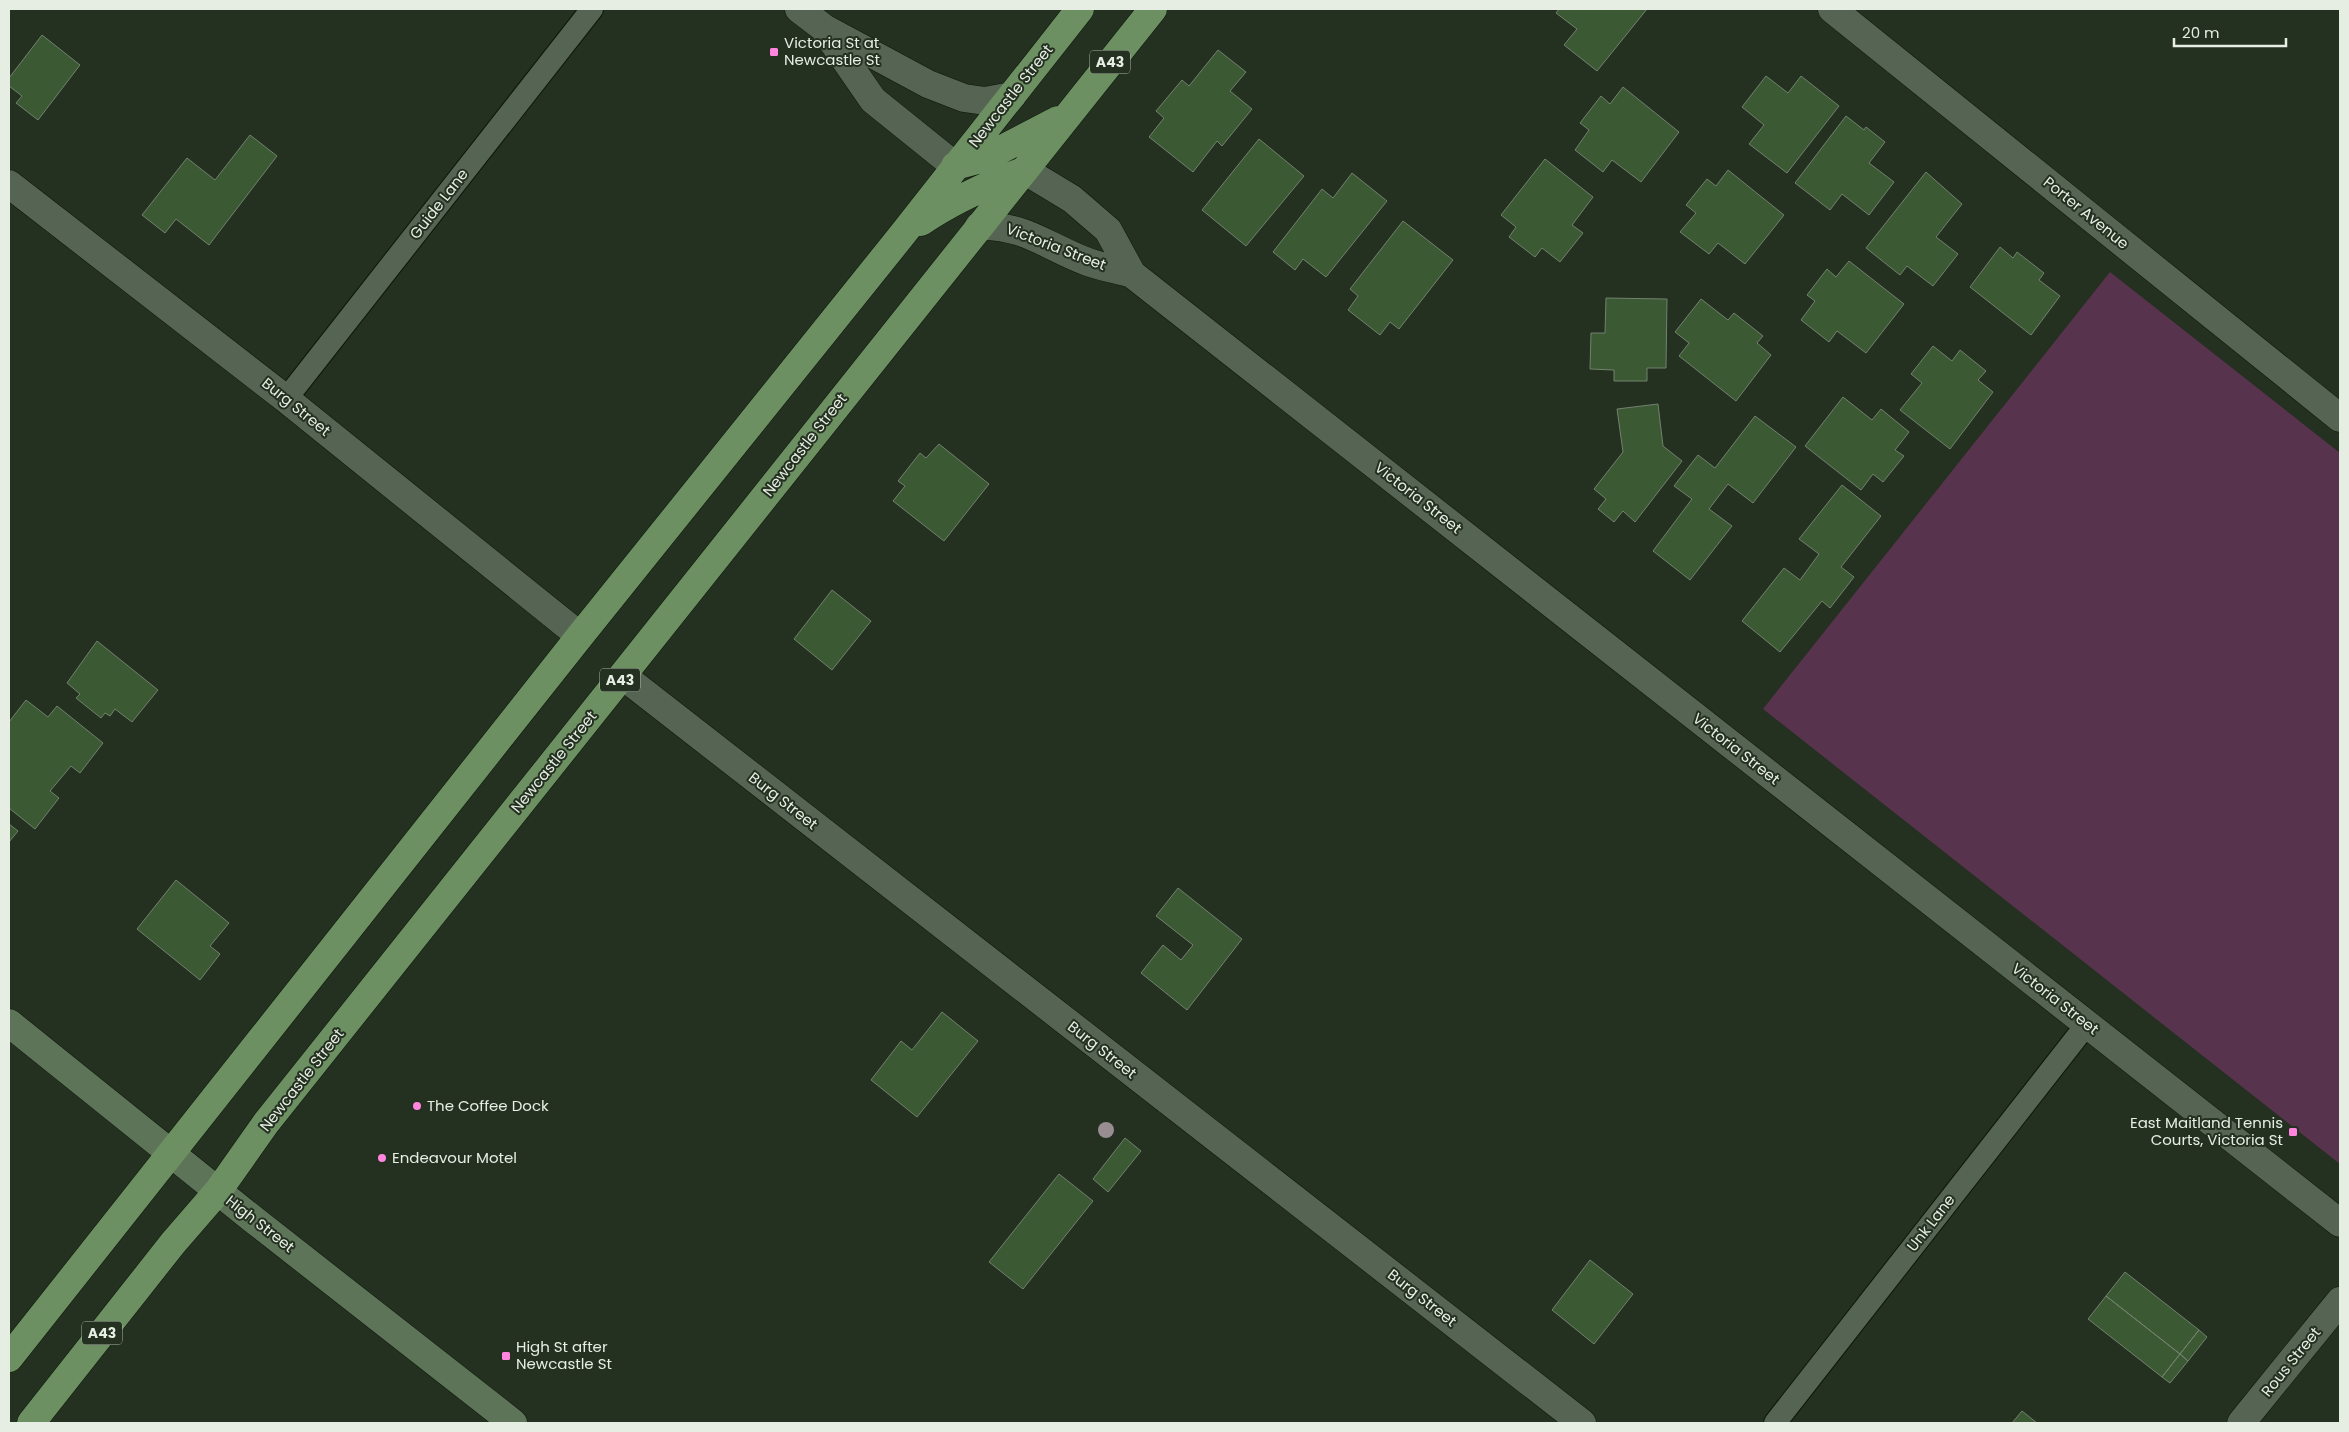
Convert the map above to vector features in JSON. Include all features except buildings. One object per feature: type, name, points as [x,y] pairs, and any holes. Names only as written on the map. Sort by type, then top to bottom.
[{"type":"highway","name":"Newcastle Street","points":[[9,1358],[580,636],[902,235],[1080,9]]},
{"type":"highway","name":"Newcastle Street","points":[[31,1423],[167,1251],[218,1191],[266,1123],[1153,9]]},
{"type":"highway","points":[[955,166],[985,158],[1067,116]]},
{"type":"highway","points":[[902,235],[963,196],[1024,170]]},
{"type":"main road","name":"High Street","points":[[9,1023],[218,1191],[513,1423]]},
{"type":"street","points":[[799,9],[824,28],[928,84],[964,98],[985,101],[1012,96]]},
{"type":"street","name":"Porter Avenue","points":[[1832,9],[2340,418]]},
{"type":"street","points":[[824,28],[873,100],[955,166]]},
{"type":"street","name":"Victoria Street","points":[[1024,170],[1072,199],[1108,230],[1132,274]]},
{"type":"street","name":"Burg Street","points":[[9,184],[286,399],[580,636]]},
{"type":"street","name":"Victoria Street","points":[[979,226],[999,226],[1019,230],[1087,261],[1132,274],[2340,1222]]},
{"type":"street","name":"Burg Street","points":[[623,676],[1582,1423]]},
{"type":"street","name":"Rous Street","points":[[2241,1423],[2340,1301]]},
{"type":"lane","name":"Guide Lane","points":[[286,399],[592,9]]},
{"type":"lane","name":"Unk Lane","points":[[1775,1423],[2087,1024]]},
{"type":"shaded area","points":[[2110,272],[2340,453],[2340,1164],[1763,709]]},
{"type":"place","name":"Victoria St at Newcastle St","points":[[774,52]]},
{"type":"place","name":"The Coffee Dock","points":[[417,1106]]},
{"type":"place","name":"East Maitland Tennis Courts, Victoria St","points":[[2293,1132]]},
{"type":"place","name":"Endeavour Motel","points":[[382,1158]]},
{"type":"place","name":"High St after Newcastle St","points":[[506,1356]]}]
